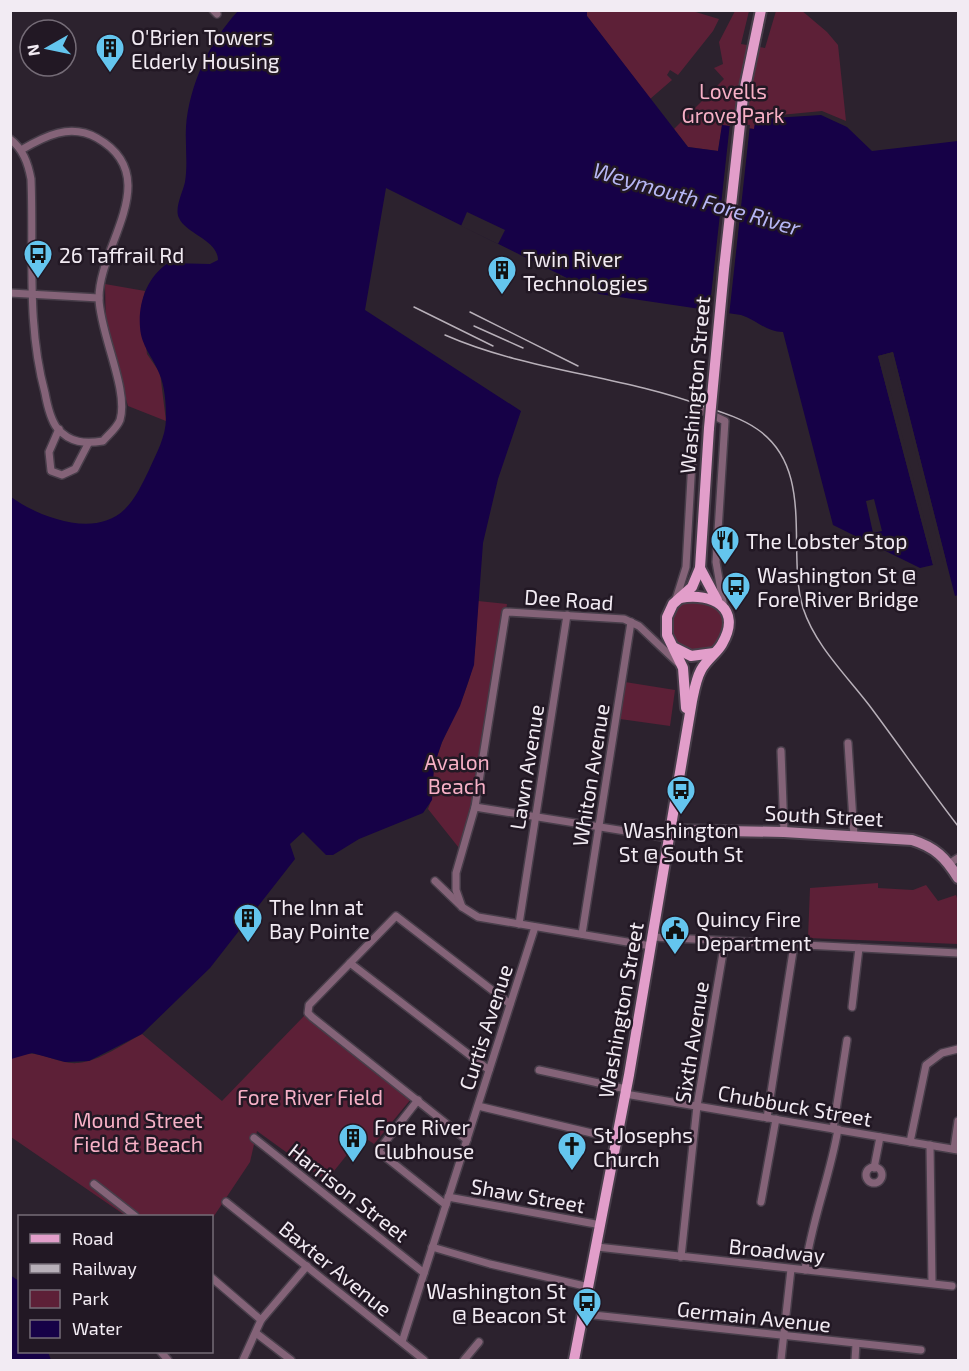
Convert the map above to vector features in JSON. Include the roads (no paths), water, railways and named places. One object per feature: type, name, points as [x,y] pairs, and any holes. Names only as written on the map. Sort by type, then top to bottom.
[{"type":"main road","name":"Washington Street","points":[[677,601],[692,587],[700,568],[709,428],[732,206],[744,97],[760,10]]},
{"type":"main road","points":[[700,568],[709,588],[722,606],[728,628],[721,646],[714,653],[691,656],[674,647],[666,626],[677,601],[705,596],[722,606]]},
{"type":"main road","name":"Washington Street","points":[[674,647],[683,668],[685,735]]},
{"type":"main road","name":"Washington Street","points":[[574,1360],[617,1139],[685,735],[699,675],[714,653]]},
{"type":"main road","name":"South Street","points":[[670,834],[784,832],[918,842],[931,846],[954,860],[958,878]]},
{"type":"street","points":[[10,139],[21,150],[31,179],[32,318],[38,363],[47,403],[59,429],[79,443],[103,441],[119,421],[122,403],[102,325],[99,298],[104,264],[128,206],[127,178],[123,164],[105,143],[82,132],[58,132],[21,150]]},
{"type":"street","points":[[10,293],[99,298]]},
{"type":"street","points":[[677,601],[686,567],[695,407],[725,421],[716,562],[722,606]]},
{"type":"street","points":[[59,429],[49,452],[51,471],[62,475],[75,469],[88,444]]},
{"type":"street","name":"Dee Road","points":[[475,807],[506,612],[567,615],[631,622],[683,668]]},
{"type":"street","name":"Lawn Avenue","points":[[519,924],[567,615]]},
{"type":"street","name":"Whiton Avenue","points":[[582,934],[631,622]]},
{"type":"street","points":[[848,743],[854,836]]},
{"type":"street","points":[[781,751],[784,832]]},
{"type":"street","points":[[462,907],[456,890],[456,873],[475,807],[599,827],[670,834]]},
{"type":"street","points":[[435,881],[462,907],[478,917],[582,934],[652,941],[725,941],[958,953]]},
{"type":"street","points":[[466,1140],[312,1017],[307,1009],[311,1000],[396,916],[510,1004]]},
{"type":"street","name":"Curtis Avenue","points":[[402,1342],[535,927]]},
{"type":"street","name":"Sixth Avenue","points":[[681,1257],[697,1106],[725,941]]},
{"type":"street","points":[[767,1118],[794,945]]},
{"type":"street","points":[[852,1007],[859,948]]},
{"type":"street","points":[[350,963],[489,1070]]},
{"type":"street","points":[[805,1270],[810,1234],[830,1174],[847,1040]]},
{"type":"street","points":[[910,1142],[926,1065],[942,1053],[958,1049]]},
{"type":"street","name":"Chubbuck Street","points":[[539,1070],[697,1106],[956,1149]]},
{"type":"street","points":[[417,1100],[378,1151],[447,1201]]},
{"type":"street","points":[[477,1106],[617,1139]]},
{"type":"street","points":[[761,1202],[777,1119]]},
{"type":"street","points":[[956,1149],[958,1121]]},
{"type":"street","points":[[874,1168],[880,1137]]},
{"type":"street","name":"Harrison Street","points":[[254,1138],[424,1273]]},
{"type":"street","points":[[930,1145],[932,1283]]},
{"type":"street","points":[[94,1184],[134,1215]]},
{"type":"street","name":"Shaw Street","points":[[447,1201],[601,1225]]},
{"type":"street","name":"Baxter Avenue","points":[[226,1202],[424,1360]]},
{"type":"street","points":[[432,1247],[489,1264],[589,1287]]},
{"type":"street","name":"Broadway","points":[[597,1247],[952,1286]]},
{"type":"street","points":[[243,1360],[261,1320],[307,1266]]},
{"type":"street","points":[[781,1360],[791,1269]]},
{"type":"street","points":[[213,1279],[261,1320]]},
{"type":"street","name":"Germain Avenue","points":[[584,1314],[921,1350]]},
{"type":"street","points":[[256,1333],[291,1360]]},
{"type":"street","points":[[464,1360],[479,1342]]},
{"type":"street","points":[[855,1360],[856,1344]]},
{"type":"water","name":"Weymouth Fore River","points":[[238,11],[587,11],[587,16],[688,147],[718,151],[722,125],[754,129],[755,123],[773,118],[821,115],[847,127],[872,151],[958,141],[958,595],[955,596],[893,352],[878,356],[933,565],[920,568],[833,525],[783,332],[766,328],[741,315],[599,294],[386,188],[365,310],[521,411],[498,479],[483,543],[474,665],[460,706],[442,742],[434,766],[432,800],[423,813],[359,839],[333,855],[326,855],[303,832],[290,844],[295,859],[210,968],[142,1034],[89,1061],[65,1062],[32,1053],[11,1059],[11,497],[36,512],[67,522],[98,523],[113,518],[125,509],[136,496],[149,470],[164,432],[166,407],[161,378],[141,334],[142,300],[149,283],[168,263],[210,264],[218,260],[213,247],[183,224],[178,210],[186,175],[186,127],[191,95],[210,50]]},
{"type":"water","points":[[10,1275],[18,1280],[18,1353],[48,1353],[51,1360],[11,1360]]},
{"type":"railway","points":[[414,307],[493,346]]},
{"type":"railway","points":[[470,312],[578,366]]},
{"type":"railway","points":[[474,326],[523,348]]},
{"type":"railway","points":[[445,335],[508,357],[639,387],[738,418],[757,429],[775,446],[787,466],[793,488],[799,586],[808,622],[823,647],[869,705],[958,826]]},
{"type":"place","name":"O'Brien Towers Elderly Housing","points":[[110,74]]},
{"type":"place","name":"26 Taffrail Rd","points":[[38,280]]},
{"type":"place","name":"Twin River Technologies","points":[[502,296]]},
{"type":"place","name":"The Lobster Stop","points":[[725,566]]},
{"type":"place","name":"Washington St @ Fore River Bridge","points":[[736,612]]},
{"type":"place","name":"Washington St @ South St","points":[[681,816]]},
{"type":"place","name":"The Inn at Bay Pointe","points":[[248,944]]},
{"type":"place","name":"Quincy Fire Department","points":[[675,956]]},
{"type":"place","name":"Fore River Clubhouse","points":[[353,1164]]},
{"type":"place","name":"St Josephs Church","points":[[572,1172]]},
{"type":"place","name":"Washington St @ Beacon St","points":[[587,1328]]},
{"type":"park label","name":"Lovells Grove Park","points":[[733,102]]},
{"type":"park label","name":"Avalon Beach","points":[[457,773]]},
{"type":"park label","name":"Fore River Field","points":[[310,1096]]},
{"type":"park label","name":"Mound Street Field & Beach","points":[[138,1131]]}]
